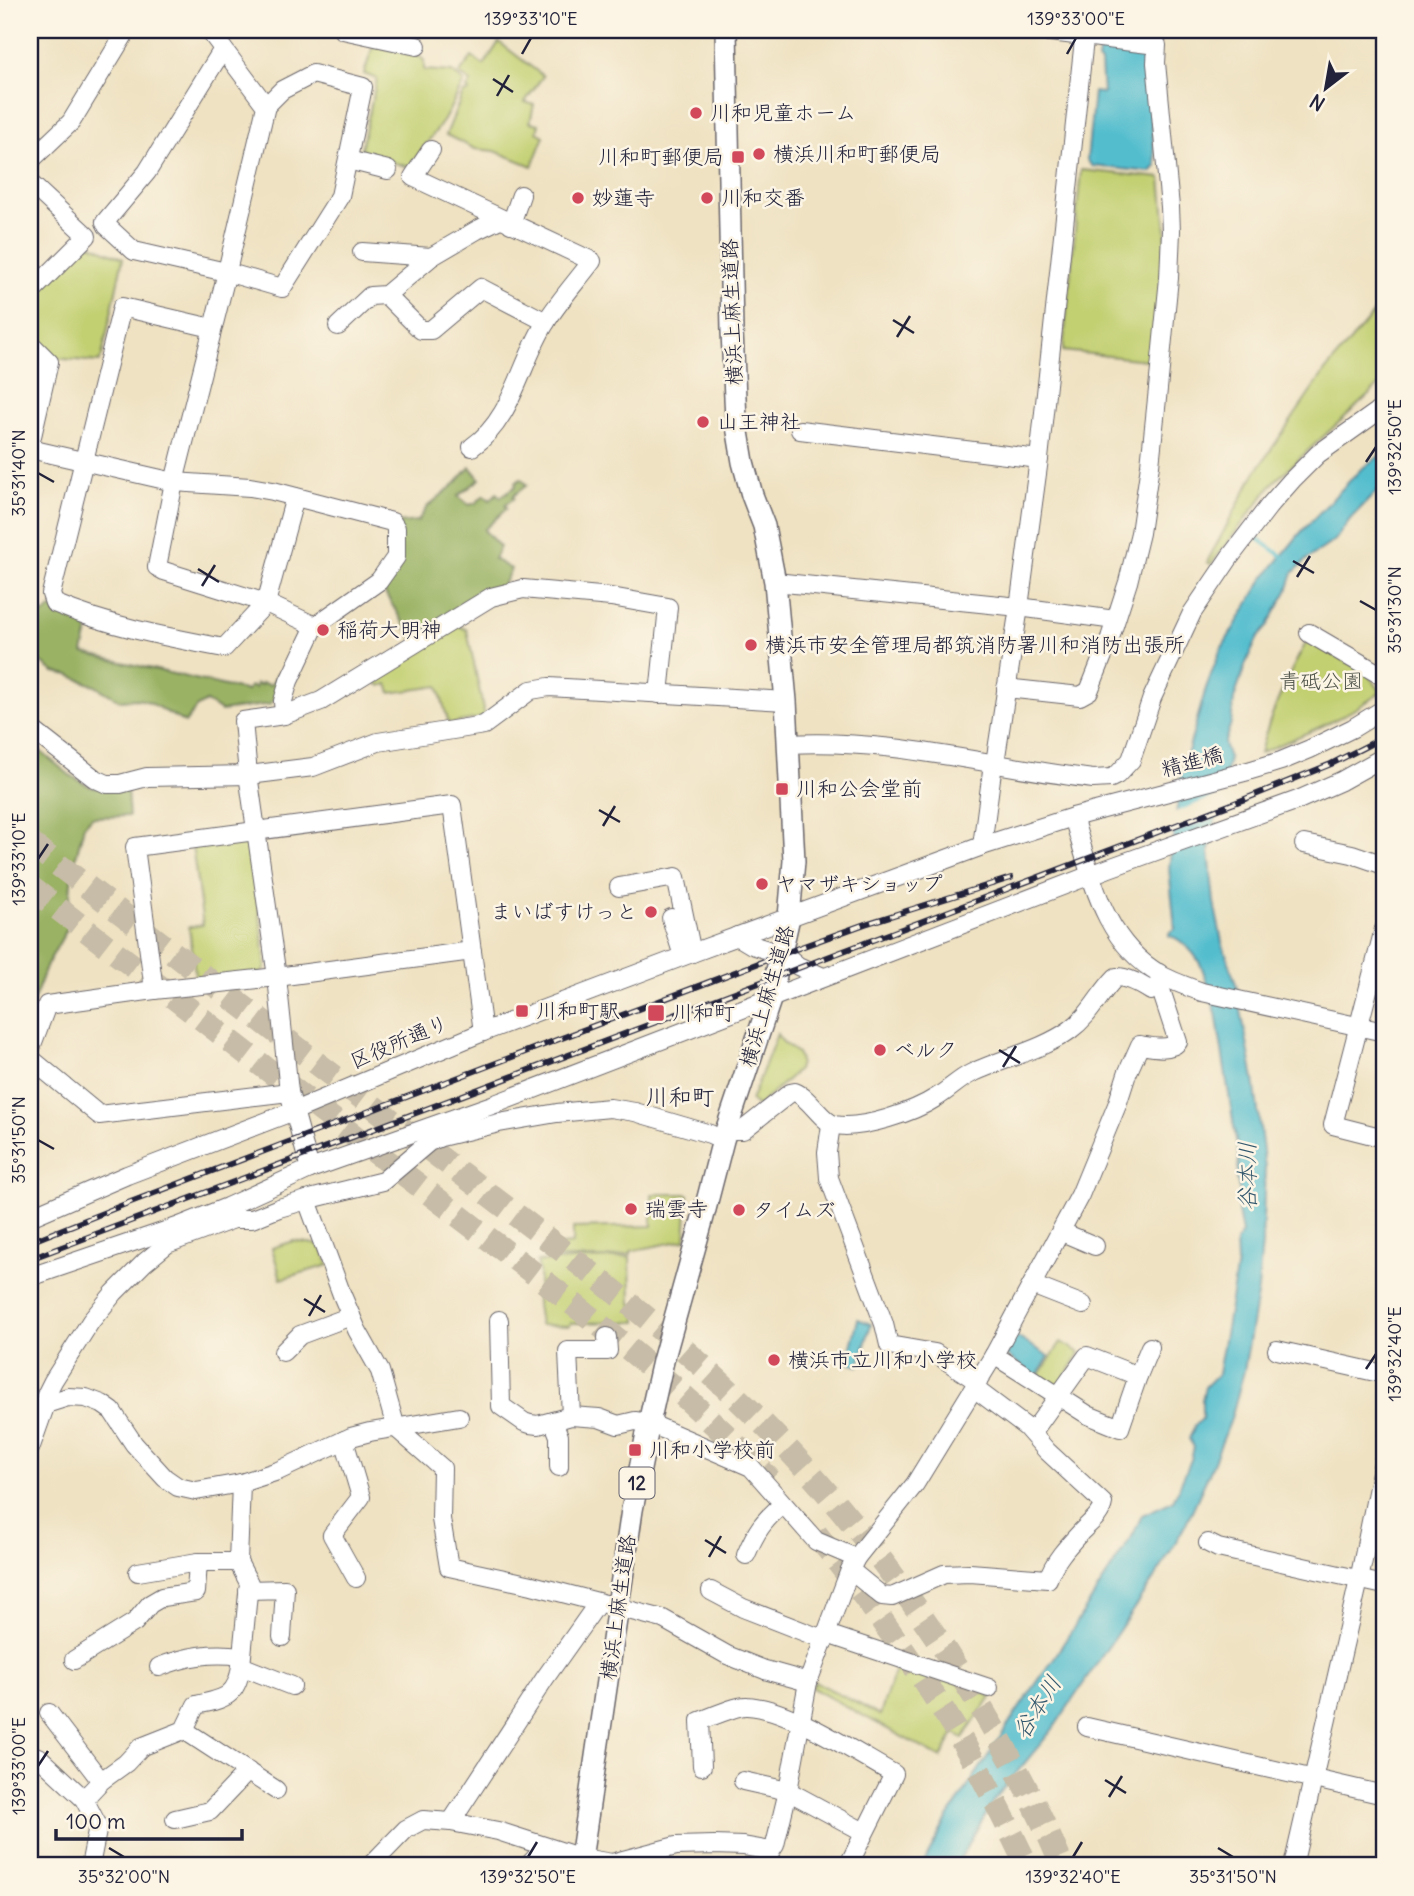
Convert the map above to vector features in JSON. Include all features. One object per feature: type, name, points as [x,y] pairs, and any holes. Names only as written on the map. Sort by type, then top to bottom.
[{"type":"main road","name":"横浜上麻生道路","points":[[581,1862],[608,1605],[632,1510],[663,1361],[724,1135],[771,997],[789,917],[794,861],[789,744],[775,582],[764,526],[743,462],[736,420],[731,318],[726,30]]},
{"type":"street","points":[[30,161],[71,122],[127,30]]},
{"type":"street","points":[[209,30],[266,106]]},
{"type":"street","points":[[343,30],[416,46]]},
{"type":"street","points":[[1006,688],[1080,696],[1089,691],[1103,658],[1128,582],[1140,533],[1150,466],[1171,254],[1170,207],[1156,63],[1157,45],[1085,33],[1034,30]]},
{"type":"street","points":[[982,846],[1039,459],[1085,33]]},
{"type":"street","points":[[223,49],[147,172],[105,222],[134,251],[226,272],[282,288],[340,196],[363,87],[313,74],[282,90],[266,106],[226,272],[174,482],[157,567],[266,603],[315,626]]},
{"type":"street","points":[[431,150],[413,177],[592,261],[545,323],[495,426],[484,439],[471,447]]},
{"type":"street","points":[[348,160],[388,170]]},
{"type":"street","points":[[30,183],[87,236],[30,293]]},
{"type":"street","points":[[338,326],[370,296],[386,295],[431,257],[477,230],[505,222],[521,195]]},
{"type":"street","points":[[362,252],[431,257]]},
{"type":"street","points":[[386,295],[421,330],[430,330],[481,288],[545,323]]},
{"type":"street","points":[[212,328],[122,307],[51,594],[54,603],[88,617],[163,637],[224,648],[266,603],[295,497]]},
{"type":"street","points":[[30,343],[49,362],[30,447],[174,482],[250,487],[392,522],[396,528],[396,557],[379,581],[315,626],[289,681],[283,701],[284,715]]},
{"type":"street","points":[[789,744],[920,750],[1093,779],[1111,778],[1131,760],[1152,698],[1192,613],[1230,557],[1269,506],[1318,454],[1384,407]]},
{"type":"street","points":[[800,430],[1039,459]]},
{"type":"street","points":[[775,582],[1019,607],[1115,620]]},
{"type":"street","points":[[310,1169],[289,1092],[277,977],[243,721],[284,715],[321,701],[491,597],[523,589],[611,597],[668,607],[659,694]]},
{"type":"street","points":[[1309,633],[1384,677]]},
{"type":"street","points":[[30,728],[93,778],[107,784],[120,784],[147,777],[249,775],[313,767],[378,742],[484,725],[531,690],[549,687],[786,701]]},
{"type":"street","name":"精進橋","points":[[982,846],[1073,817],[1248,771],[1310,749],[1384,709]]},
{"type":"street","points":[[30,1449],[52,1381],[91,1321],[145,1262],[167,1244],[310,1169],[495,1104],[1142,856],[1298,800],[1384,757]]},
{"type":"street","points":[[154,990],[135,847],[452,805],[483,1032]]},
{"type":"street","points":[[1073,817],[1104,912],[1119,938],[1141,961],[1161,974],[1202,992],[1384,1032]]},
{"type":"street","points":[[1304,844],[1352,854],[1384,865]]},
{"type":"street","name":"区役所通り","points":[[30,1217],[127,1175],[294,1111],[483,1032],[982,846]]},
{"type":"street","points":[[619,887],[676,877],[687,954]]},
{"type":"street","points":[[671,918],[687,954]]},
{"type":"street","points":[[1384,929],[1333,1125],[1384,1138]]},
{"type":"street","points":[[737,936],[752,945],[781,953],[798,966],[823,977]]},
{"type":"street","points":[[30,1050],[47,1005],[472,951]]},
{"type":"street","points":[[370,1866],[406,1829],[423,1821],[451,1822],[498,1831],[581,1862],[612,1863],[676,1846],[743,1846],[768,1858],[775,1845],[788,1791],[808,1682],[853,1564],[915,1484],[994,1355],[1080,1195],[1117,1105],[1130,1064],[1140,1045],[1169,1047],[1178,1042],[1160,987],[1161,974]]},
{"type":"street","points":[[30,1278],[177,1227],[230,1213],[252,1219],[307,1199],[383,1181],[429,1142],[499,1123],[557,1112],[610,1108],[635,1112],[710,1134],[724,1135],[743,1130],[790,1093],[795,1092],[805,1098],[831,1125],[848,1126],[886,1120],[936,1099],[970,1074],[1060,1036],[1079,1023],[1116,977],[1135,981],[1151,991]]},
{"type":"street","points":[[30,1058],[99,1115],[289,1092]]},
{"type":"street","points":[[495,1104],[499,1123]]},
{"type":"street","points":[[499,1320],[501,1406],[524,1422],[538,1425],[571,1416],[599,1418],[618,1425],[635,1421],[649,1423],[751,1467],[816,1541],[853,1564],[882,1596],[892,1597],[944,1574],[970,1573],[1048,1579],[1052,1565],[1101,1512],[1103,1503],[1047,1451],[1032,1433],[935,1353],[889,1345],[884,1324],[829,1178],[827,1152],[831,1125]]},
{"type":"street","points":[[307,1199],[351,1316],[380,1371],[396,1428],[442,1468],[441,1519],[449,1567],[532,1585],[663,1619],[727,1655],[765,1670],[808,1682]]},
{"type":"street","points":[[1062,1232],[1095,1247]]},
{"type":"street","points":[[1032,1284],[1083,1305]]},
{"type":"street","points":[[283,1352],[300,1335],[351,1316]]},
{"type":"street","points":[[571,1416],[568,1351],[608,1351],[607,1337]]},
{"type":"street","points":[[994,1355],[1088,1415],[1120,1428],[1150,1347]]},
{"type":"street","points":[[1277,1350],[1384,1374]]},
{"type":"street","points":[[1032,1433],[1087,1356],[1138,1376]]},
{"type":"street","points":[[30,1412],[68,1397],[86,1398],[103,1404],[112,1411],[146,1459],[165,1478],[178,1487],[196,1491],[241,1483],[278,1471],[344,1440],[370,1432],[459,1417]]},
{"type":"street","points":[[553,1421],[559,1436],[559,1467]]},
{"type":"street","points":[[344,1440],[361,1497],[332,1535],[356,1578]]},
{"type":"street","points":[[1293,1866],[1359,1580],[1384,1458]]},
{"type":"street","points":[[84,1799],[141,1747],[184,1730],[196,1705],[222,1700],[232,1693],[240,1676],[248,1590],[248,1583],[238,1562],[241,1483]]},
{"type":"street","points":[[744,1554],[764,1520],[783,1504]]},
{"type":"street","points":[[1208,1543],[1218,1548],[1384,1585]]},
{"type":"street","points":[[138,1572],[198,1562],[238,1562]]},
{"type":"street","points":[[74,1660],[135,1622],[150,1604],[162,1597],[196,1592],[198,1562]]},
{"type":"street","points":[[248,1590],[285,1589],[282,1637]]},
{"type":"street","points":[[711,1591],[743,1608],[826,1637],[989,1688]]},
{"type":"street","points":[[451,1822],[545,1678],[608,1605]]},
{"type":"street","points":[[159,1667],[180,1659],[221,1654],[292,1686]]},
{"type":"street","points":[[702,1766],[700,1721],[744,1705],[800,1722],[894,1774],[848,1866]]},
{"type":"street","points":[[49,1713],[101,1781]]},
{"type":"street","points":[[1087,1727],[1384,1796]]},
{"type":"street","points":[[184,1730],[276,1790]]},
{"type":"street","points":[[30,1755],[39,1757],[84,1799],[97,1826],[90,1866]]},
{"type":"street","points":[[175,1819],[210,1811],[248,1771]]},
{"type":"street","points":[[743,1780],[788,1791],[864,1832]]},
{"type":"street","points":[[528,1866],[546,1847]]},
{"type":"green space","points":[[499,42],[543,76],[525,102],[534,105],[530,122],[539,124],[537,132],[544,136],[532,166],[495,151],[475,149],[446,135],[463,93],[469,92],[467,88],[471,82],[459,74],[472,57],[484,65]]},
{"type":"green space","points":[[373,46],[414,53],[424,60],[424,70],[452,72],[464,82],[444,120],[409,167],[360,153],[377,79],[364,74]]},
{"type":"green space","points":[[1081,170],[1161,178],[1166,231],[1155,361],[1063,351]]},
{"type":"green space","points":[[87,243],[123,258],[102,356],[99,362],[53,358],[30,335],[30,299]]},
{"type":"green space","points":[[1384,301],[1384,381],[1275,481],[1211,564],[1207,562],[1255,473],[1325,371]]},
{"type":"green space","points":[[470,467],[480,479],[458,496],[469,505],[476,503],[484,495],[490,500],[497,493],[500,497],[521,479],[527,485],[513,496],[505,505],[507,508],[484,530],[500,547],[494,559],[511,569],[503,585],[414,640],[383,590],[398,523],[418,521],[427,507],[456,483]]},
{"type":"green space","points":[[30,600],[33,601],[32,605],[36,607],[36,611],[44,614],[51,608],[89,626],[83,653],[247,691],[250,686],[255,688],[256,684],[271,685],[278,673],[284,676],[277,699],[272,700],[271,704],[221,711],[206,702],[196,708],[185,723],[149,702],[138,699],[119,700],[95,686],[54,672],[30,654]]},
{"type":"green space","points":[[457,625],[467,630],[485,717],[449,724],[438,686],[391,693],[388,684],[380,686],[374,679]]},
{"type":"green space","name":"青砥公園","points":[[1307,641],[1366,671],[1381,692],[1338,718],[1260,753],[1280,695]]},
{"type":"green space","points":[[30,743],[71,776],[91,787],[127,790],[129,816],[92,817],[84,826],[72,872],[67,929],[47,965],[30,1010]]},
{"type":"green space","points":[[245,838],[252,844],[266,968],[262,973],[196,982],[189,927],[203,925],[192,845]]},
{"type":"green space","points":[[777,1034],[797,1053],[800,1063],[798,1070],[757,1107],[751,1101]]},
{"type":"green space","points":[[652,1194],[688,1194],[685,1240],[605,1258],[554,1258],[554,1246],[573,1244],[573,1228],[652,1226]]},
{"type":"green space","points":[[294,1241],[320,1245],[329,1265],[281,1279],[272,1248]]},
{"type":"green space","points":[[630,1257],[631,1304],[641,1306],[640,1312],[636,1312],[637,1322],[540,1325],[537,1262]]},
{"type":"green space","points":[[1061,1342],[1080,1353],[1059,1387],[1039,1376]]},
{"type":"green space","points":[[897,1663],[982,1690],[991,1697],[963,1738],[954,1733],[941,1758],[812,1688],[814,1681],[880,1715]]},
{"type":"water","points":[[1103,48],[1139,53],[1144,57],[1156,166],[1151,172],[1092,166],[1087,160],[1094,92],[1103,93],[1101,63],[1098,60]]},
{"type":"water","name":"谷本川","points":[[1384,453],[1384,486],[1351,518],[1335,540],[1306,560],[1293,573],[1287,591],[1267,627],[1258,637],[1246,663],[1234,699],[1231,723],[1224,744],[1229,758],[1209,851],[1214,902],[1222,942],[1236,984],[1254,1079],[1265,1168],[1258,1289],[1244,1371],[1230,1422],[1187,1522],[1161,1568],[1053,1729],[994,1800],[956,1866],[922,1866],[948,1817],[1056,1655],[1134,1533],[1142,1515],[1173,1501],[1191,1460],[1194,1447],[1189,1439],[1195,1425],[1202,1419],[1205,1387],[1218,1374],[1237,1262],[1236,1242],[1242,1233],[1238,1211],[1239,1159],[1216,1012],[1198,959],[1184,944],[1169,936],[1175,929],[1169,868],[1181,776],[1206,688],[1220,651],[1263,579],[1302,531],[1360,470]]},
{"type":"water","points":[[858,1319],[871,1324],[859,1366],[847,1362]]},
{"type":"water","points":[[1015,1336],[1049,1356],[1037,1377],[1006,1355]]},
{"type":"pier","points":[[1225,793],[1220,815],[1170,834],[1173,813]]},
{"type":"waterway","points":[[1254,536],[1285,558]]},
{"type":"tunnel","points":[[30,843],[582,1266],[663,1332],[740,1401],[802,1464],[859,1532],[913,1603],[976,1700],[1016,1769],[1062,1866]]},
{"type":"tunnel","points":[[30,887],[612,1335],[693,1405],[770,1480]]},
{"type":"tunnel","points":[[816,1534],[853,1581],[939,1704],[984,1780],[1027,1866]]},
{"type":"railway","points":[[30,1259],[1245,799],[1331,764],[1384,737]]},
{"type":"railway","points":[[30,1242],[801,947],[1011,878]]},
{"type":"place","name":"川和児童ホーム","points":[[696,113]]},
{"type":"place","name":"横浜川和町郵便局","points":[[759,154]]},
{"type":"place","name":"川和町郵便局","points":[[738,157]]},
{"type":"place","name":"妙蓮寺","points":[[578,198]]},
{"type":"place","name":"川和交番","points":[[707,198]]},
{"type":"place","name":"山王神社","points":[[703,422]]},
{"type":"place","name":"稲荷大明神","points":[[323,630]]},
{"type":"place","name":"横浜市安全管理局都筑消防署川和消防出張所","points":[[751,645]]},
{"type":"place","name":"川和公会堂前","points":[[782,789]]},
{"type":"place","name":"ヤマザキショップ","points":[[762,884]]},
{"type":"place","name":"まいばすけっと","points":[[651,912]]},
{"type":"place","name":"川和町駅","points":[[522,1011]]},
{"type":"place","name":"川和町","points":[[656,1013]]},
{"type":"place","name":"ベルク","points":[[880,1050]]},
{"type":"place","name":"瑞雲寺","points":[[631,1209]]},
{"type":"place","name":"タイムズ","points":[[739,1210]]},
{"type":"place","name":"横浜市立川和小学校","points":[[774,1360]]},
{"type":"place","name":"川和小学校前","points":[[635,1450]]},
{"type":"district","name":"川和町","points":[[680,1097]]}]
